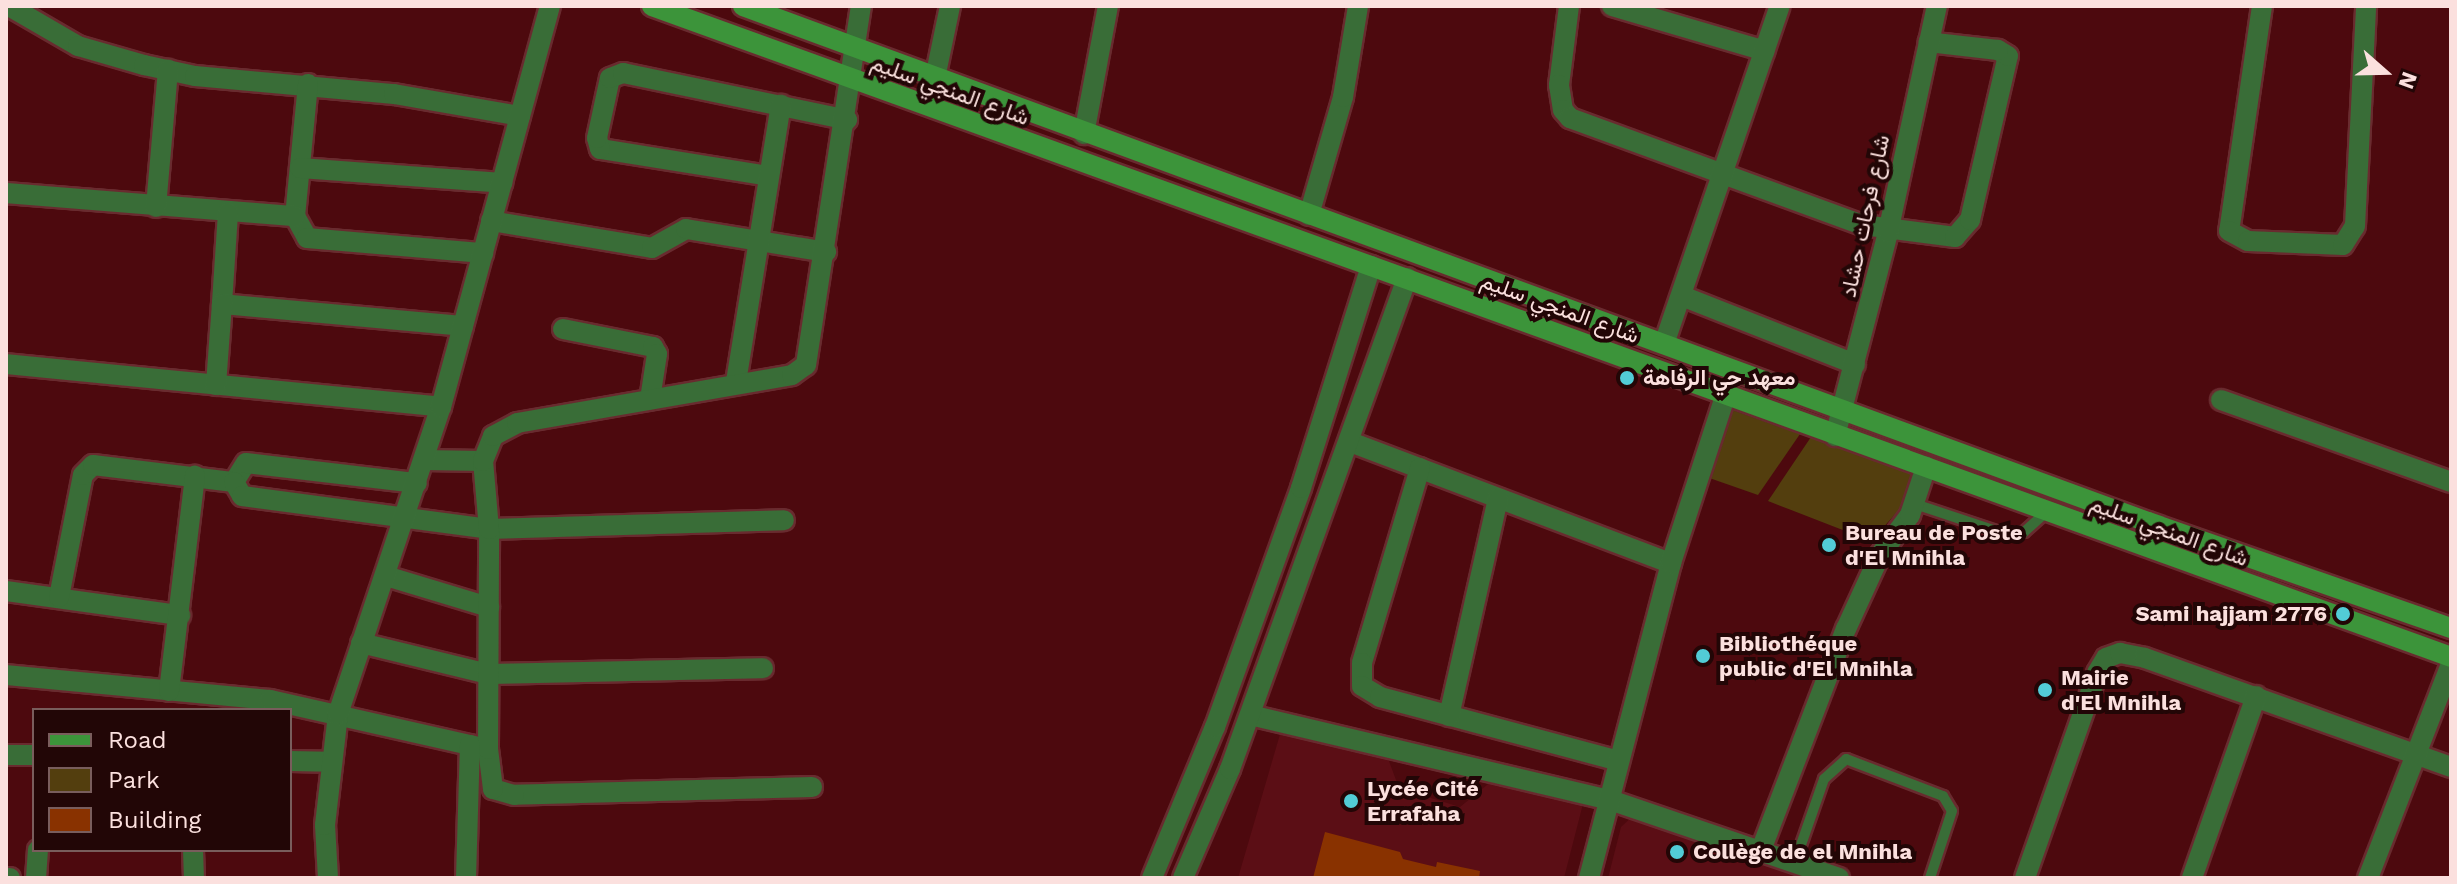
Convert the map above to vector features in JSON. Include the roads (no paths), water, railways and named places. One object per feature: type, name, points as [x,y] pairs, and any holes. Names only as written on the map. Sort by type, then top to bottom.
[{"type":"main road","name":"شارع المنجي سليم","points":[[652,6],[2451,657]]},
{"type":"main road","name":"شارع المنجي سليم","points":[[743,6],[857,52],[2451,628]]},
{"type":"street","points":[[9,6],[78,46],[168,70],[308,84],[520,116]]},
{"type":"street","points":[[328,878],[329,762],[338,714],[407,518],[441,407],[550,6]]},
{"type":"street","points":[[466,878],[488,674],[489,529],[483,461],[485,449],[503,428],[736,382],[792,375],[806,365],[853,81],[861,6]]},
{"type":"street","points":[[935,78],[950,6]]},
{"type":"street","points":[[1084,134],[1108,6]]},
{"type":"street","points":[[1309,215],[1343,97],[1358,6]]},
{"type":"street","points":[[1569,6],[1559,100],[1570,118],[1888,232],[1944,238],[1963,233],[2008,67],[2003,51],[1928,42]]},
{"type":"street","points":[[1612,6],[1765,51]]},
{"type":"street","points":[[1664,344],[1780,6]]},
{"type":"street","name":"شارع فرحات حشاد","points":[[1835,436],[1888,232],[1937,6]]},
{"type":"street","points":[[2262,6],[2229,231],[2248,241],[2343,245],[2355,226],[2366,6]]},
{"type":"street","points":[[156,207],[168,70]]},
{"type":"street","points":[[769,176],[603,150],[597,138],[607,84],[618,73],[847,120]]},
{"type":"street","points":[[308,84],[295,216],[313,240],[483,253]]},
{"type":"street","points":[[736,382],[781,105]]},
{"type":"street","points":[[300,168],[502,183]]},
{"type":"street","points":[[6,193],[295,216]]},
{"type":"street","points":[[216,385],[228,213]]},
{"type":"street","points":[[491,221],[652,248],[686,229],[826,252]]},
{"type":"street","points":[[1152,878],[1169,841],[1301,488],[1371,266]]},
{"type":"street","points":[[1183,878],[1250,715],[1407,278]]},
{"type":"street","points":[[1682,296],[1855,364]]},
{"type":"street","points":[[222,304],[463,326]]},
{"type":"street","points":[[563,329],[653,347],[657,354],[650,399]]},
{"type":"street","points":[[6,364],[441,407]]},
{"type":"street","points":[[1589,878],[1671,563],[1726,394]]},
{"type":"street","points":[[2221,400],[2451,482]]},
{"type":"street","points":[[1350,442],[1671,563]]},
{"type":"street","points":[[424,460],[483,461]]},
{"type":"street","points":[[234,482],[246,463],[417,483]]},
{"type":"street","points":[[59,597],[87,469],[99,464],[234,482]]},
{"type":"street","points":[[1761,850],[1866,583],[1915,504],[1926,467]]},
{"type":"street","points":[[1420,468],[1360,675],[1362,686],[1380,697],[1619,761]]},
{"type":"street","points":[[169,691],[195,476]]},
{"type":"street","points":[[234,482],[242,496],[489,529],[784,520]]},
{"type":"street","points":[[1449,716],[1498,498]]},
{"type":"street","points":[[386,576],[489,607]]},
{"type":"street","points":[[6,591],[180,615]]},
{"type":"street","points":[[361,643],[488,674],[763,668]]},
{"type":"street","points":[[2025,878],[2106,658],[2134,655],[2451,767]]},
{"type":"street","points":[[2368,878],[2413,754],[2451,664]]},
{"type":"street","points":[[6,675],[270,700],[479,747]]},
{"type":"street","points":[[2192,878],[2256,696]]},
{"type":"street","points":[[1250,715],[1610,800],[1839,878]]},
{"type":"street","points":[[479,747],[491,784],[506,794],[812,787]]},
{"type":"street","points":[[6,755],[32,755]]},
{"type":"street","points":[[292,761],[329,762]]},
{"type":"street","points":[[1169,841],[1196,851]]},
{"type":"street","points":[[36,878],[38,852]]},
{"type":"street","points":[[193,852],[194,878]]},
{"type":"lane","points":[[1915,504],[2005,534],[2024,532],[2046,512]]},
{"type":"lane","points":[[1795,862],[1824,779],[1846,759],[1943,796],[1952,811],[1930,878]]},
{"type":"place","name":"معهد حي الرفاهة","points":[[1627,378]]},
{"type":"place","name":"Bureau de Poste d'El Mnihla","points":[[1829,545]]},
{"type":"place","name":"Sami hajjam 2776","points":[[2343,614]]},
{"type":"place","name":"Bibliothéque public d'El Mnihla","points":[[1703,656]]},
{"type":"place","name":"Mairie d'El Mnihla","points":[[2045,690]]},
{"type":"place","name":"Lycée Cité Errafaha","points":[[1351,801]]},
{"type":"place","name":"Collège de el Mnihla","points":[[1677,852]]}]
